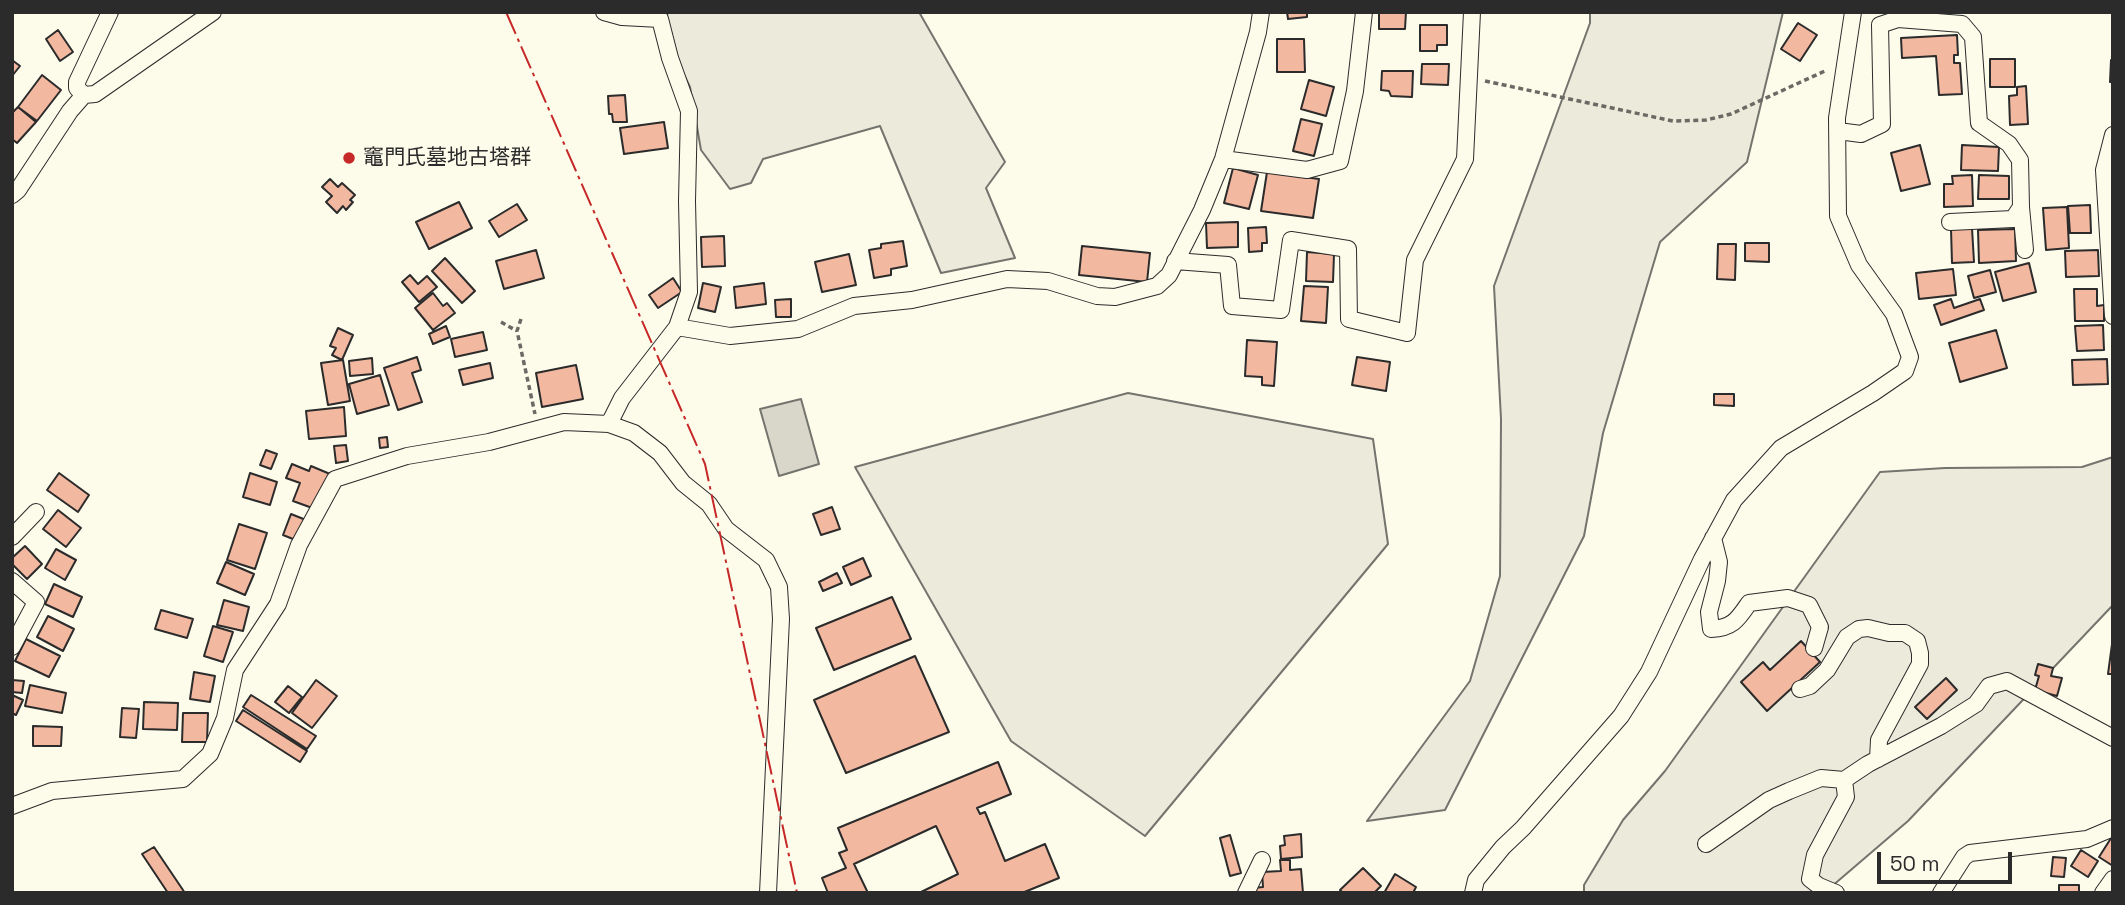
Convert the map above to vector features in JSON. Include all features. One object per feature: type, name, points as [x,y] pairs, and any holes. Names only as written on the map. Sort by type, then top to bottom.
[{"type":"street","points":[[84,95],[77,88],[77,82],[110,12]]},
{"type":"street","points":[[12,195],[84,95],[95,94],[213,12]]},
{"type":"street","points":[[604,12],[622,17],[660,19],[670,58],[689,111],[689,292],[677,327],[622,398],[609,424]]},
{"type":"street","points":[[677,327],[730,336],[798,329],[854,306],[912,300],[1007,279],[1048,281],[1085,294],[1115,297],[1157,286],[1169,275],[1223,159],[1258,32],[1261,12]]},
{"type":"street","points":[[1223,159],[1307,170],[1340,161],[1356,91],[1364,12]]},
{"type":"street","points":[[1175,261],[1228,265],[1232,306],[1281,310],[1291,240],[1348,249],[1349,319],[1407,333],[1415,260],[1465,159],[1472,12]]},
{"type":"street","points":[[1473,893],[1476,880],[1503,847],[1523,828],[1621,716],[1649,672],[1734,500],[1781,448],[1905,371],[1910,357],[1894,314],[1859,265],[1838,216],[1837,118],[1853,12]]},
{"type":"street","points":[[1838,131],[1861,134],[1882,124],[1880,25],[1898,19],[1962,24],[1973,37],[1979,123],[2009,144],[2020,160],[2025,250]]},
{"type":"street","points":[[2113,135],[2104,170],[2113,316]]},
{"type":"street","points":[[1950,222],[2013,219],[2021,206]]},
{"type":"street","points":[[12,806],[52,791],[183,779],[210,754],[225,718],[235,670],[278,604],[299,545],[335,479],[407,456],[489,442],[565,422],[609,424],[634,433],[660,453],[683,483],[709,504],[726,529],[766,560],[779,587],[781,619],[768,893]]},
{"type":"street","points":[[12,537],[36,512]]},
{"type":"street","points":[[1713,538],[1719,562],[1709,612],[1711,629],[1726,629],[1739,618],[1749,603],[1788,598],[1809,605],[1820,627],[1814,648]]},
{"type":"street","points":[[12,581],[36,602],[12,647]]},
{"type":"street","points":[[1800,689],[1810,686],[1826,670],[1847,637],[1859,629],[1905,633],[1917,641],[1920,664],[1879,740],[1878,759]]},
{"type":"street","points":[[1706,844],[1769,800],[1821,778],[1844,780],[1976,704],[1989,686],[2007,681],[2113,738]]},
{"type":"street","points":[[1836,893],[1810,879],[1815,855],[1846,797],[1844,780]]},
{"type":"street","points":[[1941,893],[1970,853],[2087,839],[2113,828]]},
{"type":"street","points":[[1246,893],[1262,860]]},
{"type":"street","points":[[2103,893],[2113,879]]},
{"type":"path","points":[[1469,78],[1673,121],[1706,120],[1731,114],[1847,61]]},
{"type":"path","points":[[522,319],[517,331],[538,429]]},
{"type":"path","points":[[501,322],[517,331]]},
{"type":"shaded area","points":[[668,12],[919,12],[1005,162],[986,188],[1015,258],[941,273],[880,126],[763,159],[751,183],[730,189],[701,150],[690,87],[673,52],[665,22]]},
{"type":"shaded area","points":[[1590,12],[1783,12],[1747,162],[1660,242],[1603,433],[1584,536],[1445,810],[1367,821],[1470,681],[1500,576],[1501,419],[1494,286],[1590,23]]},
{"type":"shaded area","points":[[1128,393],[1373,439],[1388,544],[1145,836],[1011,741],[855,467]]},
{"type":"shaded area","points":[[801,399],[819,464],[779,476],[760,409]]},
{"type":"shaded area","points":[[2113,457],[2113,605],[1908,821],[1824,893],[1584,893],[1584,885],[1623,820],[1665,771],[1880,472],[1945,468],[2082,467]]},
{"type":"building","points":[[1287,12],[1307,12],[1307,17],[1288,19]]},
{"type":"building","points":[[1379,12],[1406,12],[1405,29],[1379,29]]},
{"type":"building","points":[[1798,23],[1817,35],[1800,61],[1781,49]]},
{"type":"building","points":[[1420,25],[1447,25],[1447,45],[1437,45],[1437,51],[1420,51]]},
{"type":"building","points":[[58,30],[73,52],[60,61],[46,39]]},
{"type":"building","points":[[1957,35],[1958,55],[1954,55],[1954,63],[1960,63],[1962,94],[1939,95],[1936,56],[1902,58],[1901,38]]},
{"type":"building","points":[[1277,39],[1304,39],[1305,72],[1277,72]]},
{"type":"building","points":[[1990,59],[2015,59],[2015,87],[1990,87]]},
{"type":"building","points":[[12,60],[20,66],[12,76]]},
{"type":"building","points":[[2113,60],[2113,82],[2110,82]]},
{"type":"building","points":[[1422,64],[1449,64],[1448,85],[1421,84]]},
{"type":"building","points":[[1382,71],[1413,71],[1412,97],[1391,96],[1389,91],[1381,90]]},
{"type":"building","points":[[42,75],[61,90],[37,121],[18,107]]},
{"type":"building","points":[[1309,80],[1334,87],[1326,116],[1301,109]]},
{"type":"building","points":[[2026,86],[2028,124],[2010,125],[2009,96],[2017,95],[2017,87]]},
{"type":"building","points":[[625,95],[627,122],[613,122],[612,114],[609,114],[608,96]]},
{"type":"building","points":[[18,107],[36,122],[17,143],[12,139],[12,113]]},
{"type":"building","points":[[1301,119],[1322,124],[1314,156],[1293,151]]},
{"type":"building","points":[[664,122],[668,148],[624,154],[620,128]]},
{"type":"building","points":[[1920,145],[1930,184],[1901,191],[1891,153]]},
{"type":"building","points":[[1962,145],[1999,147],[1998,171],[1961,170]]},
{"type":"building","points":[[1233,168],[1258,175],[1249,209],[1224,203]]},
{"type":"building","points":[[1267,172],[1319,179],[1313,218],[1261,211]]},
{"type":"building","points":[[1972,175],[1973,206],[1944,207],[1944,184],[1953,184],[1952,176]]},
{"type":"building","points":[[1979,175],[2009,176],[2009,199],[1978,199]]},
{"type":"building","points":[[330,179],[338,187],[342,183],[355,195],[346,210],[343,206],[337,213],[326,202],[332,196],[322,187]]},
{"type":"building","points":[[459,202],[472,228],[429,249],[416,222]]},
{"type":"building","points":[[517,204],[527,220],[499,237],[489,221]]},
{"type":"building","points":[[2090,205],[2091,233],[2070,233],[2068,206]]},
{"type":"building","points":[[2067,207],[2069,248],[2046,250],[2043,208]]},
{"type":"building","points":[[1238,222],[1238,247],[1207,248],[1206,223]]},
{"type":"building","points":[[1266,227],[1267,243],[1262,243],[1262,251],[1249,252],[1248,228]]},
{"type":"building","points":[[1972,228],[1974,262],[1952,263],[1951,229]]},
{"type":"building","points":[[2015,229],[2016,261],[1979,263],[1978,230]]},
{"type":"building","points":[[724,236],[725,266],[702,267],[701,237]]},
{"type":"building","points":[[903,241],[907,266],[891,269],[891,275],[874,278],[869,250],[881,248],[881,244]]},
{"type":"building","points":[[1745,243],[1769,243],[1769,262],[1745,261]]},
{"type":"building","points":[[1718,244],[1736,244],[1735,280],[1717,279]]},
{"type":"building","points":[[1082,246],[1150,253],[1147,282],[1079,275]]},
{"type":"building","points":[[536,250],[544,278],[504,289],[496,261]]},
{"type":"building","points":[[2098,250],[2099,276],[2066,277],[2065,251]]},
{"type":"building","points":[[1307,252],[1334,254],[1333,282],[1306,281]]},
{"type":"building","points":[[849,254],[856,285],[822,292],[815,262]]},
{"type":"building","points":[[445,258],[475,291],[462,303],[432,271]]},
{"type":"building","points":[[2029,263],[2036,292],[2003,301],[1995,272]]},
{"type":"building","points":[[1953,269],[1956,295],[1919,299],[1916,273]]},
{"type":"building","points":[[1990,270],[1996,292],[1974,298],[1968,276]]},
{"type":"building","points":[[410,275],[418,284],[427,276],[437,287],[419,302],[402,282]]},
{"type":"building","points":[[673,278],[682,292],[658,308],[649,295]]},
{"type":"building","points":[[703,283],[721,287],[715,312],[698,308]]},
{"type":"building","points":[[764,283],[766,304],[736,308],[734,287]]},
{"type":"building","points":[[1304,286],[1328,287],[1326,323],[1301,321]]},
{"type":"building","points":[[2074,289],[2097,289],[2097,306],[2104,305],[2104,321],[2075,321]]},
{"type":"building","points":[[433,293],[443,306],[447,303],[455,313],[433,330],[415,308]]},
{"type":"building","points":[[791,299],[791,317],[776,317],[775,300]]},
{"type":"building","points":[[1951,299],[1954,308],[1980,299],[1984,310],[1941,325],[1934,305]]},
{"type":"building","points":[[2103,325],[2104,350],[2077,351],[2075,326]]},
{"type":"building","points":[[446,326],[450,337],[433,344],[429,334]]},
{"type":"building","points":[[338,328],[353,335],[342,360],[332,355],[336,348],[330,346]]},
{"type":"building","points":[[1996,330],[2007,368],[1960,382],[1949,343]]},
{"type":"building","points":[[483,332],[487,350],[455,357],[451,339]]},
{"type":"building","points":[[1247,340],[1277,342],[1274,386],[1262,385],[1262,377],[1245,376]]},
{"type":"building","points":[[417,357],[421,370],[412,373],[422,402],[398,410],[384,368]]},
{"type":"building","points":[[1357,357],[1390,362],[1386,391],[1352,385]]},
{"type":"building","points":[[372,358],[373,374],[350,376],[349,361]]},
{"type":"building","points":[[2107,359],[2108,384],[2073,385],[2072,360]]},
{"type":"building","points":[[343,360],[350,401],[328,405],[321,363]]},
{"type":"building","points":[[490,363],[493,378],[463,385],[459,370]]},
{"type":"building","points":[[576,365],[583,399],[542,407],[536,373]]},
{"type":"building","points":[[380,375],[389,405],[357,414],[349,384]]},
{"type":"building","points":[[1714,394],[1734,394],[1734,406],[1714,405]]},
{"type":"building","points":[[344,407],[346,436],[309,439],[306,411]]},
{"type":"building","points":[[387,437],[388,447],[380,448],[379,438]]},
{"type":"building","points":[[346,445],[348,461],[336,463],[334,446]]},
{"type":"building","points":[[266,450],[277,454],[271,469],[260,465]]},
{"type":"building","points":[[292,464],[309,471],[311,466],[330,474],[315,509],[293,501],[300,483],[286,478]]},
{"type":"building","points":[[59,473],[89,495],[78,512],[47,490]]},
{"type":"building","points":[[250,473],[277,482],[270,505],[243,497]]},
{"type":"building","points":[[832,507],[840,529],[821,535],[813,514]]},
{"type":"building","points":[[58,510],[81,528],[66,547],[43,529]]},
{"type":"building","points":[[291,514],[306,520],[298,541],[283,535]]},
{"type":"building","points":[[239,524],[267,533],[255,569],[227,560]]},
{"type":"building","points":[[25,546],[42,564],[27,579],[12,564],[12,558]]},
{"type":"building","points":[[56,549],[76,560],[65,580],[45,568]]},
{"type":"building","points":[[863,558],[871,576],[851,585],[843,567]]},
{"type":"building","points":[[226,562],[254,574],[245,595],[217,583]]},
{"type":"building","points":[[837,573],[842,583],[823,591],[819,582]]},
{"type":"building","points":[[54,584],[82,597],[73,617],[45,604]]},
{"type":"building","points":[[892,597],[911,639],[834,670],[816,628]]},
{"type":"building","points":[[224,600],[249,607],[243,631],[217,625]]},
{"type":"building","points":[[161,610],[193,619],[187,638],[155,629]]},
{"type":"building","points":[[48,616],[74,629],[63,651],[37,637]]},
{"type":"building","points":[[213,626],[233,632],[223,662],[204,656]]},
{"type":"building","points":[[2113,637],[2113,674],[2108,674]]},
{"type":"building","points":[[26,639],[60,656],[49,677],[15,661]]},
{"type":"building","points":[[1801,641],[1820,662],[1767,711],[1741,682],[1763,662],[1770,670]]},
{"type":"building","points":[[915,656],[949,732],[846,773],[814,700]]},
{"type":"building","points":[[2038,664],[2053,668],[2051,676],[2062,678],[2057,696],[2035,690],[2039,676],[2035,675]]},
{"type":"building","points":[[194,672],[215,676],[210,702],[190,699]]},
{"type":"building","points":[[1946,678],[1957,690],[1927,719],[1915,707]]},
{"type":"building","points":[[12,680],[24,681],[22,693],[12,692]]},
{"type":"building","points":[[316,680],[337,696],[312,728],[292,713]]},
{"type":"building","points":[[30,685],[66,693],[62,713],[25,706]]},
{"type":"building","points":[[288,686],[302,697],[289,713],[275,702]]},
{"type":"building","points":[[12,695],[23,700],[16,715],[12,713]]},
{"type":"building","points":[[251,695],[316,736],[307,749],[243,707]]},
{"type":"building","points":[[144,702],[178,703],[177,730],[143,729]]},
{"type":"building","points":[[122,708],[139,709],[136,738],[120,737]]},
{"type":"building","points":[[243,710],[307,751],[300,762],[236,721]]},
{"type":"building","points":[[183,713],[208,713],[207,742],[182,742]]},
{"type":"building","points":[[33,726],[62,727],[61,746],[33,746]]},
{"type":"building","points":[[998,762],[1011,794],[977,808],[980,814],[985,812],[1005,861],[1045,844],[1059,878],[1022,893],[919,893],[958,874],[936,826],[854,864],[868,893],[828,893],[822,878],[846,868],[839,853],[847,850],[838,828]]},
{"type":"building","points":[[1301,834],[1302,857],[1281,859],[1280,846],[1285,845],[1284,836]]},
{"type":"building","points":[[1230,835],[1241,873],[1230,876],[1220,838]]},
{"type":"building","points":[[2113,835],[2113,866],[2099,857]]},
{"type":"building","points":[[154,847],[185,893],[168,893],[142,854]]},
{"type":"building","points":[[2081,850],[2098,861],[2088,877],[2071,866]]},
{"type":"building","points":[[2053,857],[2066,858],[2064,877],[2051,876]]},
{"type":"building","points":[[1280,860],[1290,860],[1290,870],[1301,869],[1303,893],[1254,893],[1253,888],[1263,887],[1262,872],[1281,871]]},
{"type":"building","points":[[1363,868],[1381,886],[1374,893],[1343,893],[1340,890]]},
{"type":"building","points":[[1395,874],[1416,887],[1413,893],[1384,893]]},
{"type":"building","points":[[2059,885],[2079,885],[2079,893],[2059,893]]},
{"type":"power","points":[[506,12],[705,464],[797,893]]},
{"type":"place","name":"竈門氏墓地古塔群","points":[[349,158]]}]
